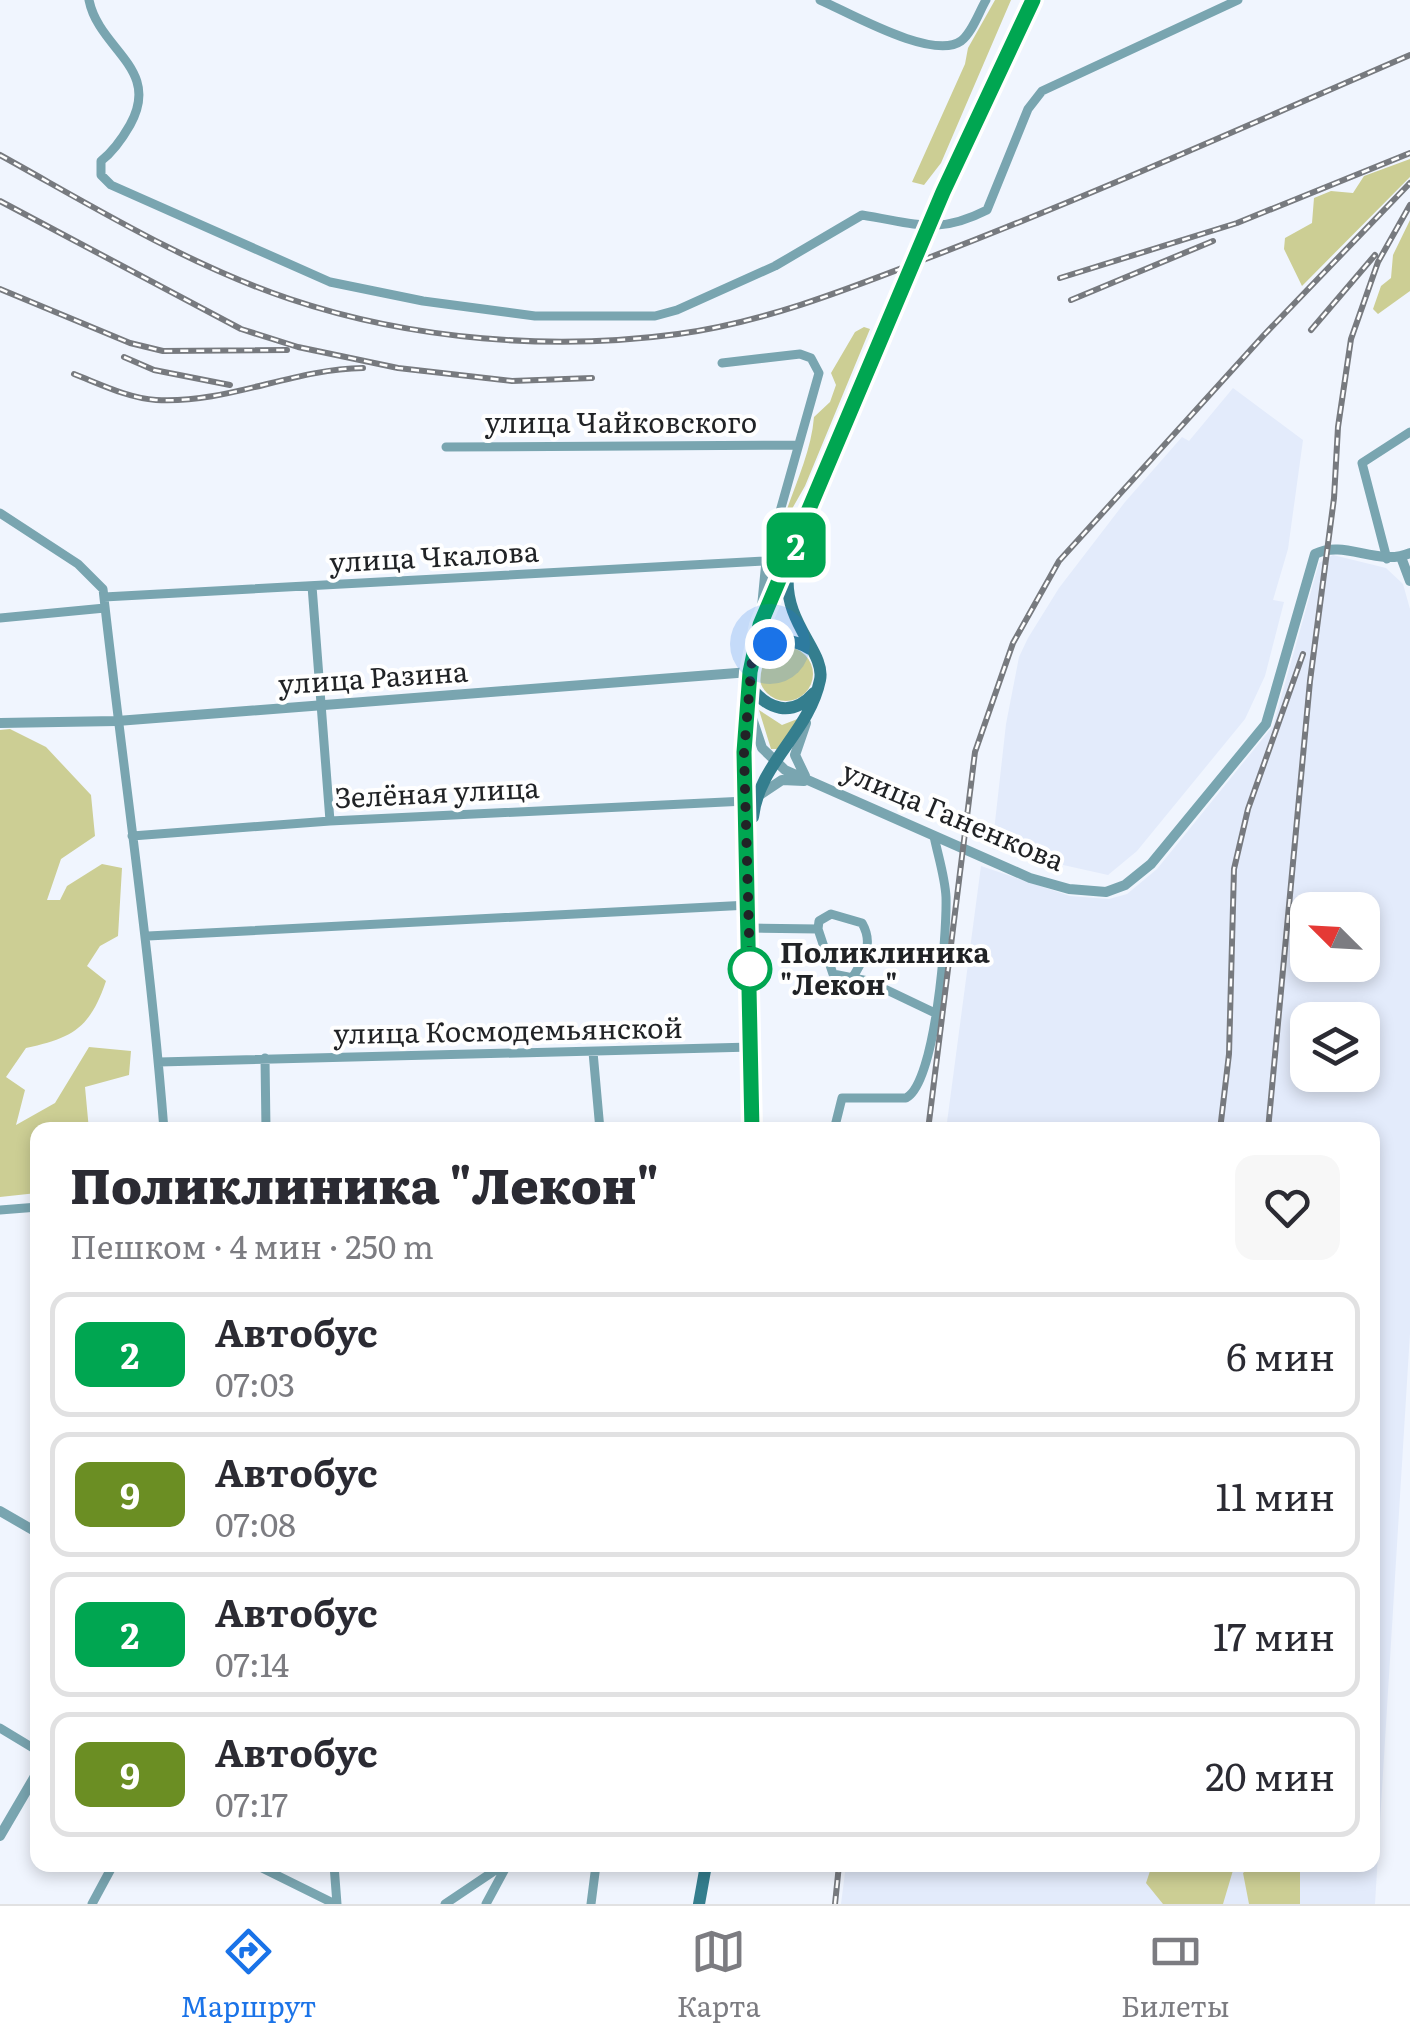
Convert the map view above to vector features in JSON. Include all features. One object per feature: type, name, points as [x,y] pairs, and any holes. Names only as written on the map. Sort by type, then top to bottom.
[{"type":"main road","points":[[752,1122],[748,702],[760,625],[943,192],[1033,0]]},
{"type":"main road","points":[[750,802],[815,698],[821,677],[816,655],[789,610],[786,591],[793,553]]},
{"type":"main road","points":[[750,673],[770,644],[783,640],[807,646],[816,655]]},
{"type":"main road","points":[[750,673],[766,704],[790,709],[812,696],[821,677]]},
{"type":"main road","points":[[700,1904],[705,1872]]},
{"type":"street","points":[[89,0],[100,28],[134,72],[142,94],[120,143],[101,161],[101,176],[112,185],[330,282],[521,315],[654,316],[775,266],[862,215],[913,228],[940,228],[988,210],[1028,109],[1042,91],[1238,0]]},
{"type":"street","points":[[820,0],[916,42],[944,48],[964,40],[986,0]]},
{"type":"street","points":[[722,363],[778,355],[811,358],[819,373],[766,561],[760,625]]},
{"type":"street","points":[[1387,559],[1362,464],[1410,432]]},
{"type":"street","name":"улица Чайковского","points":[[446,446],[797,444]]},
{"type":"street","points":[[0,513],[78,564],[104,590],[117,721],[148,936],[163,1122]]},
{"type":"street","name":"улица Ганенкова","points":[[775,761],[1030,878],[1069,889],[1106,892],[1125,884],[1151,864],[1266,724],[1316,554],[1328,548],[1387,559],[1406,555]]},
{"type":"street","points":[[1406,555],[1410,581]]},
{"type":"street","name":"улица Чкалова","points":[[0,618],[105,602],[312,586],[766,561]]},
{"type":"street","points":[[312,586],[330,820]]},
{"type":"street","name":"улица Разина","points":[[0,723],[117,721],[750,673]]},
{"type":"street","points":[[814,782],[802,774],[795,756],[815,698]]},
{"type":"street","points":[[748,702],[755,735],[775,761]]},
{"type":"street","points":[[750,802],[770,784],[782,780],[814,782]]},
{"type":"street","name":"Зелёная улица","points":[[132,836],[330,820],[750,802]]},
{"type":"street","points":[[836,1122],[842,1098],[912,1096],[920,1083],[946,925],[946,891],[934,836]]},
{"type":"street","points":[[148,936],[749,904]]},
{"type":"street","points":[[853,977],[866,954],[869,935],[862,923],[831,914],[819,921],[818,929],[833,974],[853,977],[934,1013]]},
{"type":"street","points":[[750,928],[818,929]]},
{"type":"street","name":"улица Космодемьянской","points":[[159,1062],[752,1047]]},
{"type":"street","points":[[594,1052],[599,1122]]},
{"type":"street","points":[[265,1058],[266,1122]]},
{"type":"street","points":[[0,1210],[30,1208]]},
{"type":"street","points":[[0,1511],[30,1528]]},
{"type":"street","points":[[0,1728],[30,1746]]},
{"type":"street","points":[[0,1836],[30,1785]]},
{"type":"street","points":[[92,1904],[109,1872]]},
{"type":"street","points":[[270,1872],[336,1904],[334,1872]]},
{"type":"street","points":[[445,1904],[494,1872]]},
{"type":"street","points":[[486,1904],[502,1872]]},
{"type":"street","points":[[591,1904],[595,1872]]},
{"type":"shaded area","points":[[1233,388],[1303,440],[1288,549],[1273,600],[1284,602],[1265,676],[1245,719],[1137,851],[1108,875],[992,849],[1006,724],[1019,657],[1028,638],[1059,588],[1125,502],[1182,437],[1189,441]]},
{"type":"shaded area","points":[[1333,555],[1386,568],[1403,584],[1410,609],[1410,1333],[1380,1822],[1380,1122],[947,1122],[981,866],[1070,896],[1109,899],[1127,894],[1157,869],[1273,726],[1319,563]]},
{"type":"shaded area","points":[[845,1872],[1377,1872],[1375,1904],[841,1904]]},
{"type":"green space","points":[[995,0],[1011,0],[941,163],[924,185],[912,182],[965,64],[968,48]]},
{"type":"green space","points":[[1410,159],[1410,177],[1302,286],[1284,249],[1285,238],[1312,223],[1314,198],[1331,191],[1353,193],[1364,176]]},
{"type":"green space","points":[[1410,220],[1410,291],[1378,314],[1373,309],[1381,286],[1391,278],[1393,255]]},
{"type":"green space","points":[[864,327],[870,329],[805,486],[780,530],[805,460],[814,417],[830,402],[836,385],[831,373],[855,332]]},
{"type":"green space","points":[[786,647],[805,655],[813,674],[805,693],[786,701],[767,693],[759,674],[767,655]]},
{"type":"green space","points":[[759,710],[782,725],[800,718],[778,749],[771,749]]},
{"type":"green space","points":[[10,729],[46,747],[91,795],[95,836],[61,859],[47,900],[60,900],[67,886],[102,864],[122,868],[118,936],[100,946],[87,966],[106,981],[100,997],[78,1028],[56,1040],[26,1048],[6,1077],[25,1090],[16,1125],[55,1103],[89,1047],[131,1051],[129,1075],[85,1087],[88,1122],[30,1122],[30,1194],[0,1197],[0,730]]},
{"type":"green space","points":[[1150,1872],[1233,1872],[1223,1904],[1163,1904],[1146,1883]]},
{"type":"green space","points":[[1300,1872],[1300,1904],[1249,1904],[1243,1873]]},
{"type":"railway","points":[[0,155],[142,234],[215,269],[337,313],[433,333],[483,338],[630,339],[741,322],[863,283],[1107,186],[1410,55]]},
{"type":"railway","points":[[1060,278],[1237,223],[1410,153]]},
{"type":"railway","points":[[929,1122],[975,752],[1013,643],[1059,561],[1264,335],[1410,183]]},
{"type":"railway","points":[[0,201],[241,329],[298,347],[398,368],[512,381],[592,378]]},
{"type":"railway","points":[[1269,1122],[1310,681],[1351,339],[1378,262],[1410,205]]},
{"type":"railway","points":[[1071,300],[1213,241]]},
{"type":"railway","points":[[1311,330],[1375,255]]},
{"type":"railway","points":[[0,289],[130,343],[163,351],[287,350]]},
{"type":"railway","points":[[124,357],[154,370],[230,385]]},
{"type":"railway","points":[[74,374],[135,396],[182,400],[311,374],[363,368]]},
{"type":"railway","points":[[1221,1122],[1229,1054],[1234,869],[1248,809],[1303,654]]},
{"type":"railway","points":[[835,1904],[838,1872]]},
{"type":"bus line","name":"2","points":[[752,1122],[750,849],[744,752],[750,672],[760,625],[943,192],[1033,0]]},
{"type":"place","name":"Поликлиника \"Лекон\"","points":[[750,969]]},
{"type":"route","points":[[750,969],[750,849],[744,752],[752,660],[770,644]]}]
